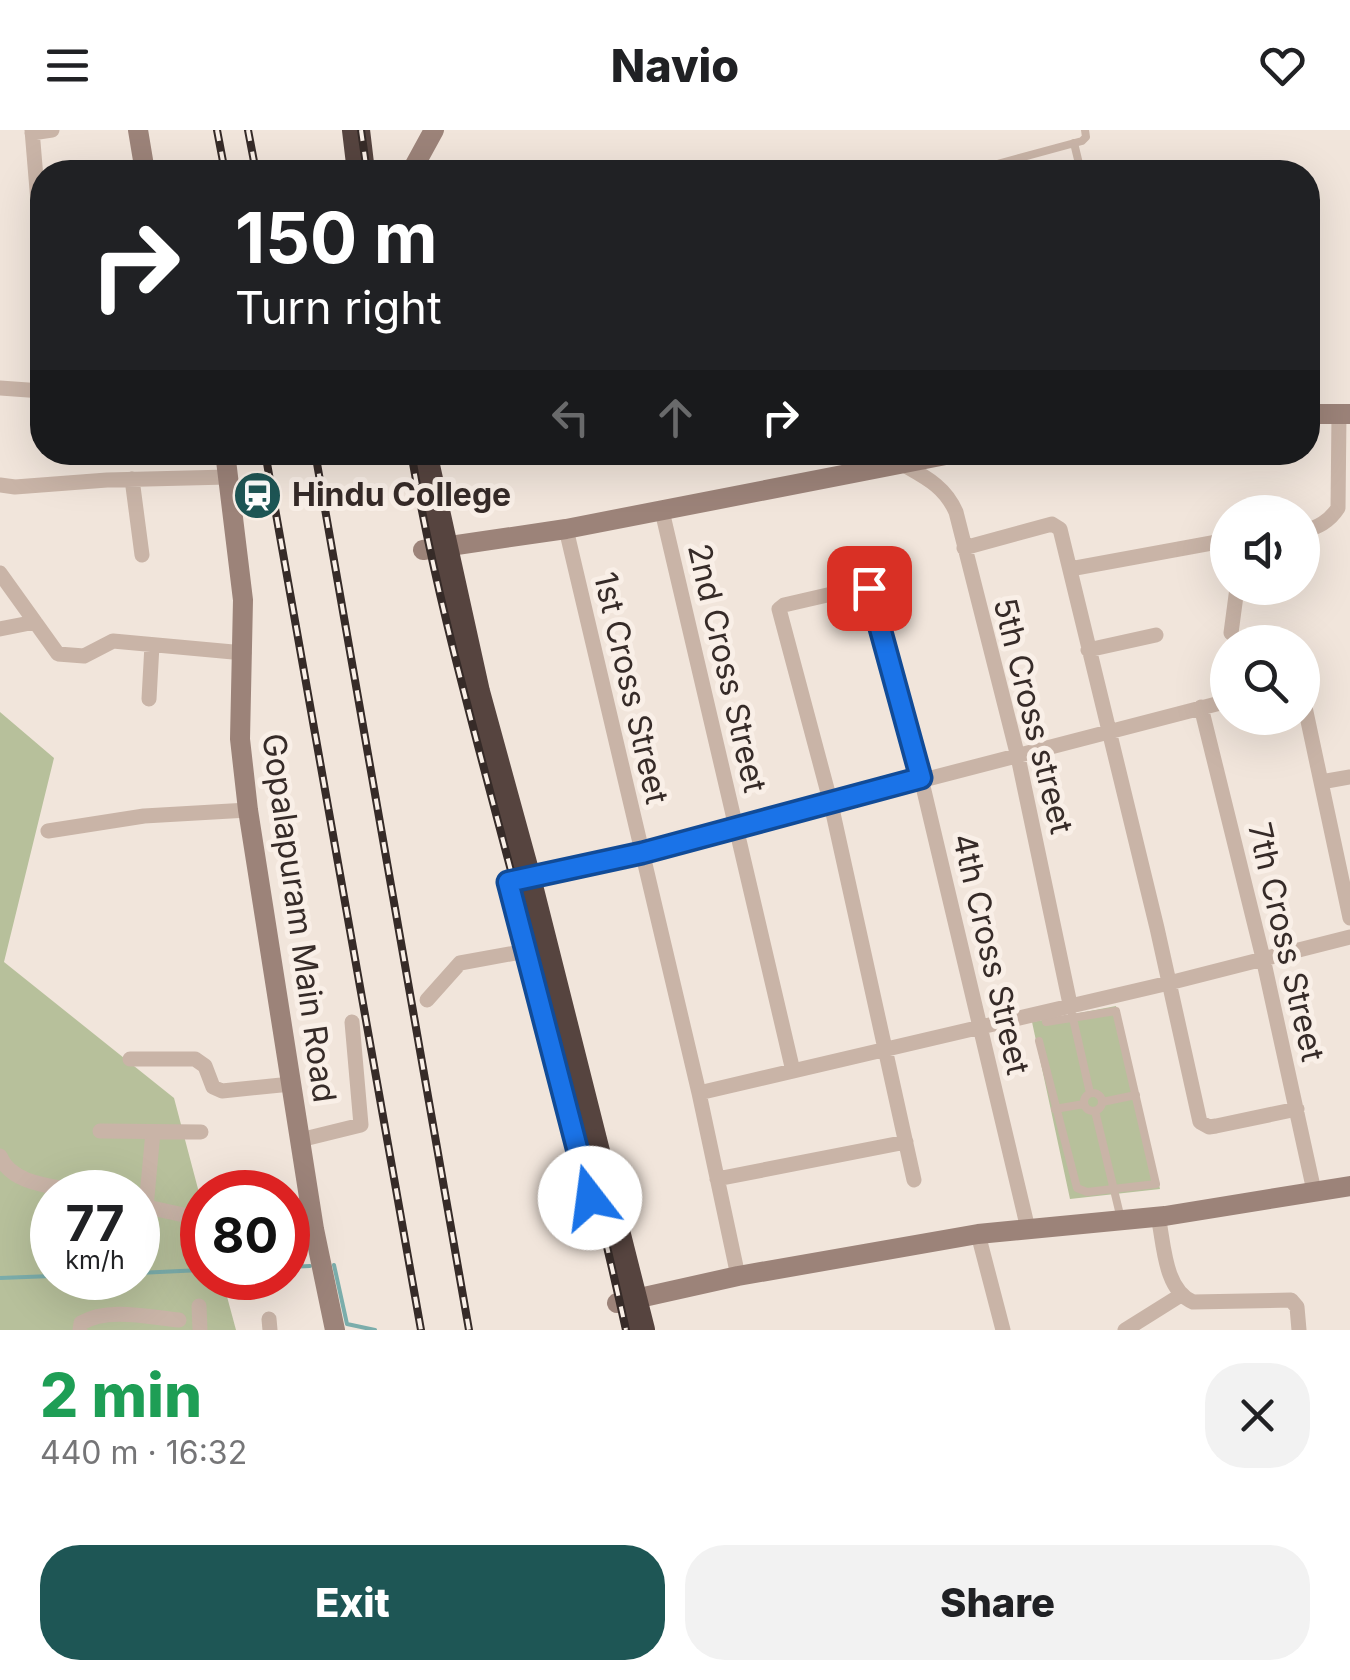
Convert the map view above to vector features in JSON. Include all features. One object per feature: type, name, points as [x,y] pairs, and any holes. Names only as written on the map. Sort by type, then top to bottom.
[{"type":"highway","points":[[356,130],[360,160]]},
{"type":"highway","points":[[374,130],[378,160]]},
{"type":"highway","points":[[408,465],[432,548]]},
{"type":"highway","points":[[424,465],[432,548],[458,697],[517,880],[625,1311]]},
{"type":"highway","points":[[517,880],[526,951],[625,1311],[641,1330]]},
{"type":"street","points":[[34,160],[32,132],[52,130]]},
{"type":"street","points":[[138,130],[142,160]]},
{"type":"street","points":[[418,160],[434,130]]},
{"type":"street","points":[[5,389],[30,390]]},
{"type":"street","points":[[1320,525],[1338,508],[1344,414]]},
{"type":"street","name":"Gopalapuram Main Road","points":[[226,465],[243,600],[240,739],[248,810],[313,1220],[335,1330]]},
{"type":"street","points":[[432,548],[566,529],[908,465]]},
{"type":"street","name":"5th Cross street","points":[[904,466],[933,480],[950,498],[1018,757],[1072,1010]]},
{"type":"street","points":[[0,484],[228,477]]},
{"type":"street","points":[[132,479],[142,555]]},
{"type":"street","name":"2nd Cross Street","points":[[662,512],[793,1070]]},
{"type":"street","points":[[964,548],[1055,524],[1060,529],[1200,1122],[1209,1127],[1297,1109]]},
{"type":"street","name":"1st Cross Street","points":[[566,529],[738,1276]]},
{"type":"street","points":[[1070,570],[1210,543]]},
{"type":"street","points":[[0,573],[58,654],[84,656],[113,641],[244,652]]},
{"type":"street","name":"4th Cross Street","points":[[832,804],[779,610],[784,604],[869,588],[921,778],[1028,1229]]},
{"type":"street","points":[[0,629],[35,622]]},
{"type":"street","points":[[1088,650],[1156,636]]},
{"type":"street","points":[[149,699],[152,645]]},
{"type":"street","points":[[517,880],[642,853],[1210,705]]},
{"type":"street","name":"7th Cross Street","points":[[1201,708],[1263,958],[1314,1191]]},
{"type":"street","points":[[1311,735],[1344,867],[1350,918]]},
{"type":"street","points":[[1321,782],[1350,777]]},
{"type":"street","points":[[832,804],[914,1180]]},
{"type":"street","points":[[48,831],[144,816],[248,810]]},
{"type":"street","points":[[698,1093],[979,1026],[1072,1010],[1350,937]]},
{"type":"street","points":[[427,1000],[460,962],[526,951]]},
{"type":"street","points":[[300,1140],[361,1125],[352,1022]]},
{"type":"street","points":[[130,1059],[195,1059],[205,1066],[213,1087],[222,1091],[291,1084]]},
{"type":"street","points":[[100,1131],[201,1132]]},
{"type":"street","points":[[147,1170],[153,1132]]},
{"type":"street","points":[[717,1179],[906,1142]]},
{"type":"street","points":[[0,1156],[9,1172],[30,1180]]},
{"type":"street","points":[[625,1311],[738,1276],[978,1234],[1158,1216],[1350,1186]]},
{"type":"street","points":[[1158,1216],[1171,1276],[1180,1295],[1193,1302],[1291,1300],[1297,1308],[1298,1330]]},
{"type":"street","points":[[978,1234],[1003,1330]]},
{"type":"street","points":[[1125,1330],[1180,1295]]},
{"type":"street","points":[[199,1306],[200,1330]]},
{"type":"street","points":[[1154,1312],[1161,1330]]},
{"type":"street","points":[[80,1330],[91,1318],[111,1315],[178,1320]]},
{"type":"lane","points":[[1023,160],[1085,139],[1086,130]]},
{"type":"lane","points":[[1074,143],[1078,160]]},
{"type":"lane","points":[[1039,1041],[1077,1188],[1087,1192],[1154,1186],[1116,1011],[1072,1010],[1046,1022]]},
{"type":"lane","points":[[1072,1010],[1090,1093],[1084,1104]]},
{"type":"lane","points":[[1090,1093],[1098,1094],[1102,1102]]},
{"type":"lane","points":[[1095,1111],[1102,1102],[1136,1094]]},
{"type":"lane","points":[[1055,1109],[1084,1104]]},
{"type":"lane","points":[[1084,1104],[1089,1111],[1095,1111]]},
{"type":"lane","points":[[1095,1111],[1121,1219]]},
{"type":"green space","points":[[0,712],[54,758],[4,962],[174,1098],[193,1170],[180,1170],[180,1300],[228,1300],[236,1330],[0,1330]]},
{"type":"green space","points":[[1116,1006],[1160,1189],[1070,1199],[1032,1022]]},
{"type":"waterway","points":[[334,1265],[347,1324],[375,1330]]},
{"type":"waterway","points":[[160,1272],[180,1271]]},
{"type":"waterway","points":[[0,1278],[30,1277]]},
{"type":"railway","points":[[217,130],[223,160]]},
{"type":"railway","points":[[248,130],[254,160]]},
{"type":"railway","points":[[361,130],[365,160]]},
{"type":"railway","points":[[267,465],[421,1330]]},
{"type":"railway","points":[[317,465],[469,1330]]},
{"type":"railway","points":[[414,465],[451,642],[566,1079],[626,1330]]},
{"type":"place","name":"Hindu College","points":[[257,495]]},
{"type":"route","points":[[590,1198],[508,882],[642,853],[921,778],[869,588]]}]
